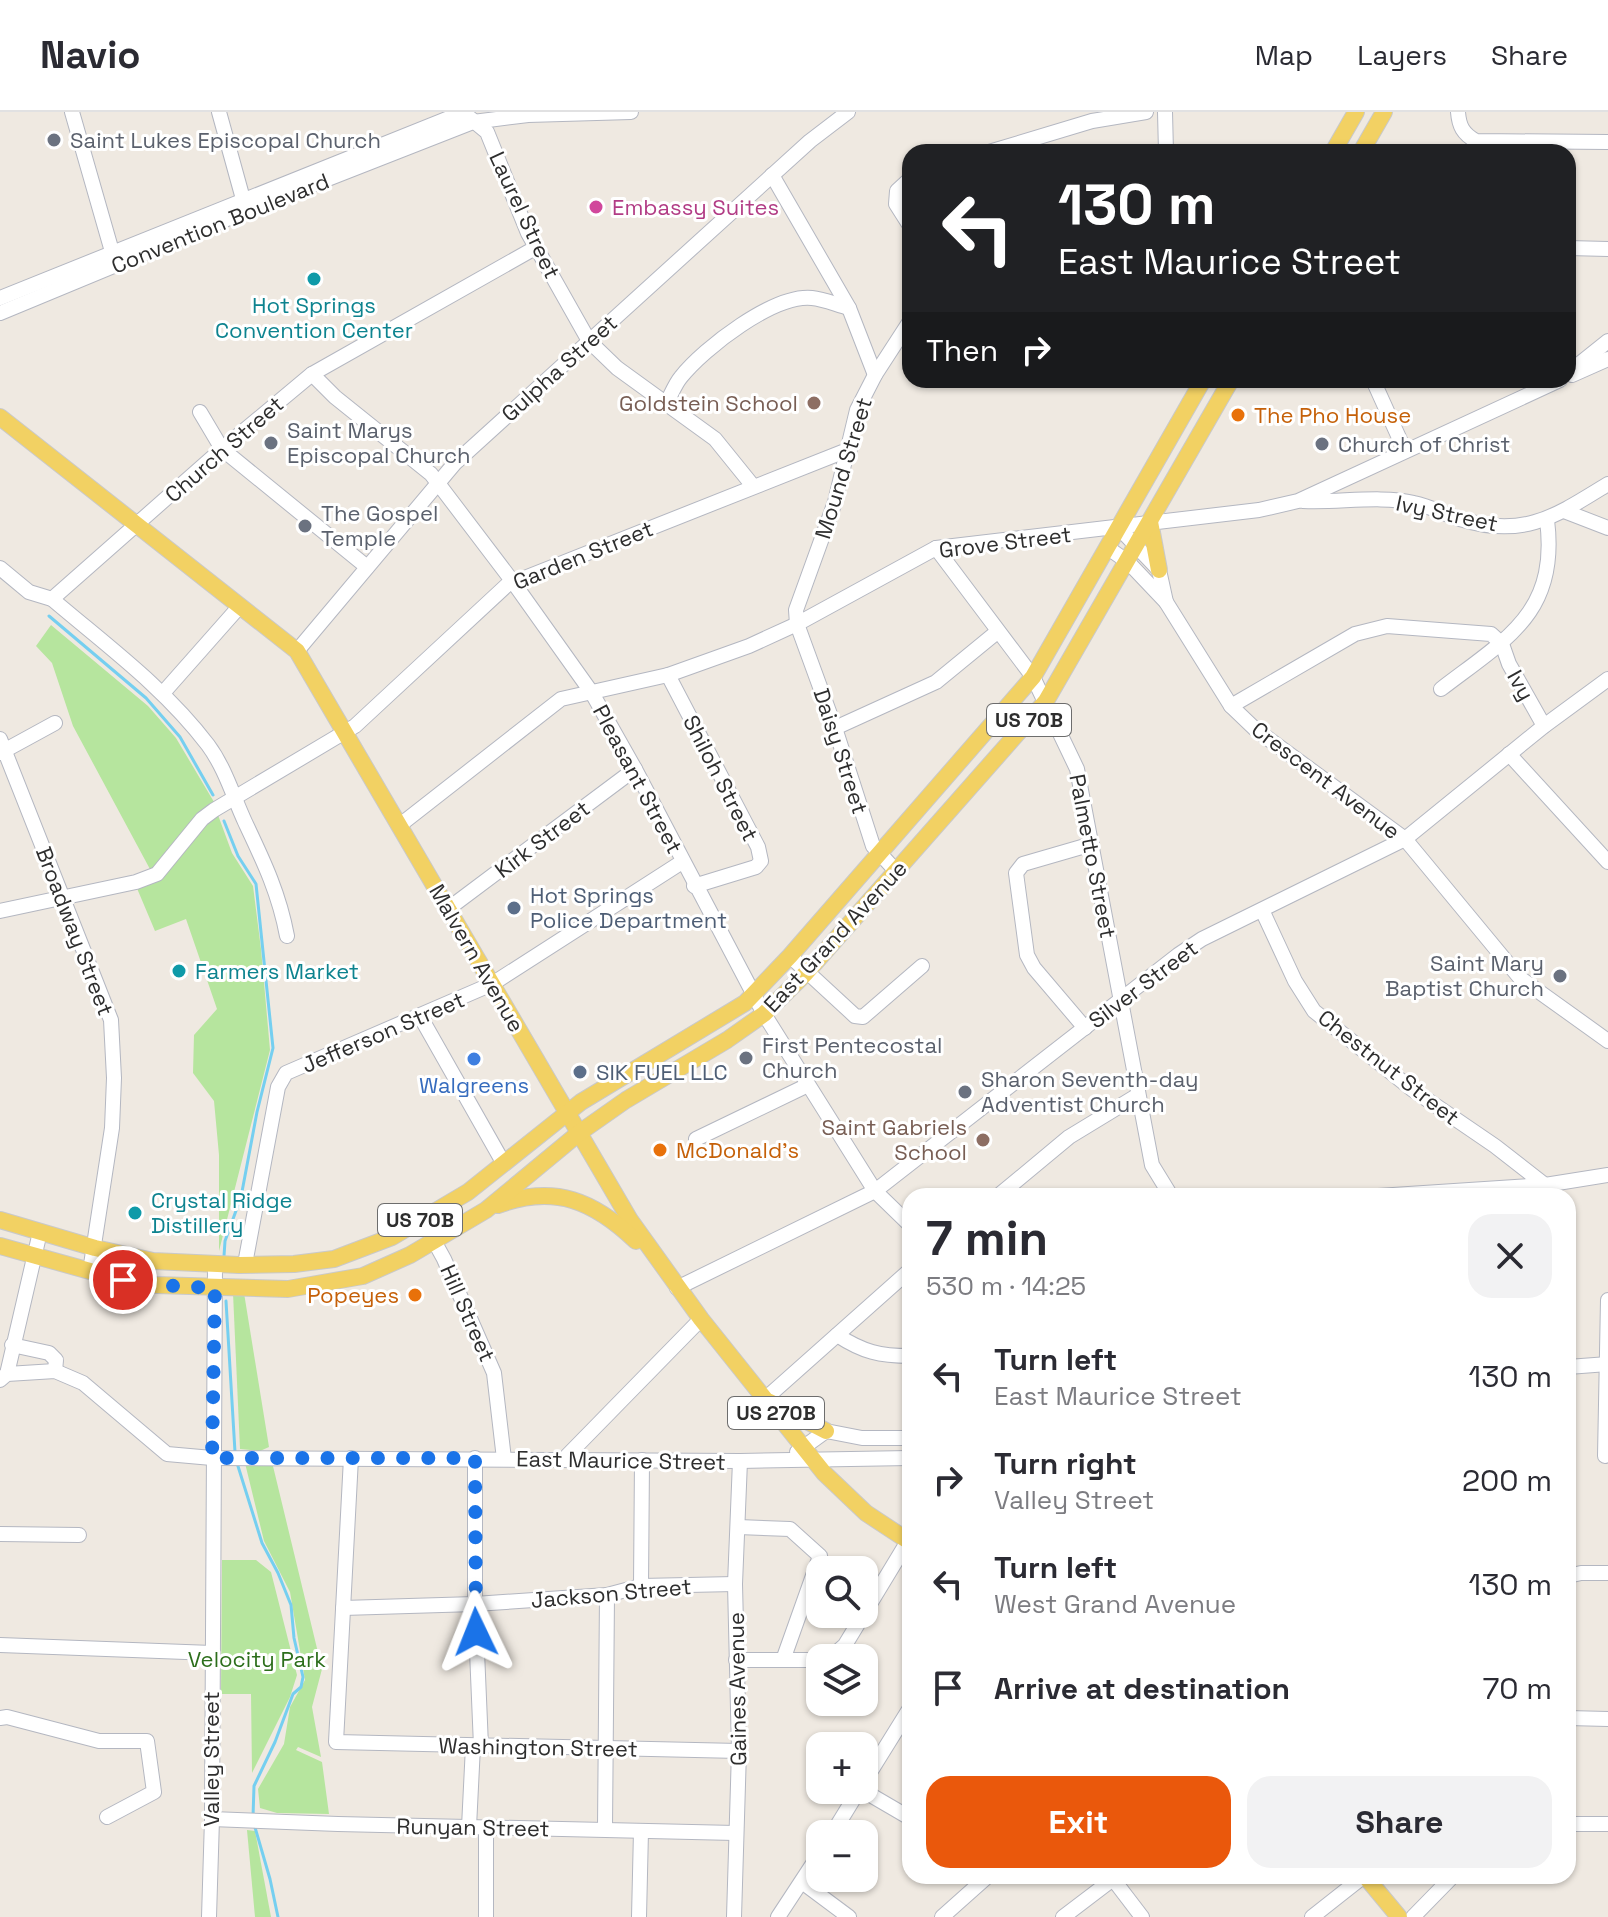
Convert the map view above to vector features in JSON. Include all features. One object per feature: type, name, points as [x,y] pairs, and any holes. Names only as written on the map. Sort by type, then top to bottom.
[{"type":"main road","points":[[1338,144],[1356,112]]},
{"type":"main road","points":[[1366,144],[1384,112]]},
{"type":"main road","name":"East Grand Avenue","points":[[245,1264],[294,1264],[334,1259],[392,1237],[468,1192],[568,1111],[614,1080],[754,996],[1033,677],[1198,388]]},
{"type":"main road","name":"East Grand Avenue","points":[[215,1288],[288,1289],[328,1284],[363,1276],[435,1241],[486,1210],[579,1133],[626,1100],[727,1040],[764,1014],[806,973],[1046,701],[1226,388]]},
{"type":"main road","name":"Malvern Avenue","points":[[0,417],[297,651],[630,1220],[677,1288],[807,1453],[836,1486],[866,1513],[902,1537]]},
{"type":"main road","points":[[1150,522],[1159,570]]},
{"type":"main road","name":"US 270B","points":[[486,1210],[527,1197],[562,1196],[601,1211],[661,1265]]},
{"type":"main road","name":"US 70B","points":[[0,1220],[95,1248],[153,1261],[245,1264]]},
{"type":"main road","name":"US 70B","points":[[0,1246],[90,1271],[156,1285],[215,1288]]},
{"type":"main road","points":[[765,1399],[826,1431]]},
{"type":"main road","points":[[1372,1884],[1399,1917]]},
{"type":"street","points":[[72,112],[115,259]]},
{"type":"street","points":[[219,112],[243,199]]},
{"type":"street","name":"Convention Boulevard","points":[[0,313],[243,199],[467,115],[622,112]]},
{"type":"street","name":"Gulpha Street","points":[[297,651],[455,463],[810,141],[848,112]]},
{"type":"street","points":[[1016,144],[1092,121],[1146,112]]},
{"type":"street","points":[[1165,112],[1166,144]]},
{"type":"street","points":[[1458,112],[1459,124],[1466,135],[1476,141],[1608,142]]},
{"type":"street","name":"Convention Boulevard","points":[[0,298],[256,207],[467,115]]},
{"type":"street","name":"Laurel Street","points":[[467,115],[487,132],[535,248],[589,341],[617,368],[715,439],[753,486]]},
{"type":"street","points":[[772,175],[849,308],[875,375]]},
{"type":"street","points":[[902,186],[897,191],[896,204],[902,213]]},
{"type":"street","name":"Church Street","points":[[52,599],[312,374],[535,248]]},
{"type":"street","points":[[1576,248],[1608,249]]},
{"type":"street","points":[[666,404],[680,378],[701,356],[756,316],[781,304],[811,298],[849,308]]},
{"type":"street","name":"Mound Street","points":[[797,624],[799,600],[835,502],[857,410],[902,333]]},
{"type":"street","points":[[1576,368],[1608,341]]},
{"type":"street","points":[[1576,372],[1608,359]]},
{"type":"street","name":"Pleasant Street","points":[[312,374],[437,483],[592,693],[764,1014],[875,1191],[902,1217]]},
{"type":"street","points":[[1377,388],[1405,451]]},
{"type":"street","name":"Grove Street","points":[[400,825],[561,699],[668,675],[749,646],[797,624],[936,548],[1259,510],[1298,501],[1542,388]]},
{"type":"street","points":[[200,412],[222,449],[367,567]]},
{"type":"street","name":"Garden Street","points":[[0,911],[136,882],[157,874],[202,819],[345,733],[507,585],[850,449]]},
{"type":"street","name":"Ivy Street","points":[[1298,501],[1413,502],[1462,520],[1493,527],[1521,526],[1547,520],[1608,484]]},
{"type":"street","points":[[1564,511],[1608,528]]},
{"type":"street","points":[[1441,689],[1502,644],[1529,615],[1541,595],[1549,557],[1547,520]]},
{"type":"street","name":"Crescent Avenue","points":[[1119,528],[1159,570],[1166,602]]},
{"type":"street","name":"Palmetto Street","points":[[936,548],[1033,677],[1077,769],[1152,1165],[1166,1188]]},
{"type":"street","name":"Crescent Avenue","points":[[1108,548],[1128,562],[1166,602],[1231,706],[1255,729],[1405,839],[1520,978],[1604,1032]]},
{"type":"street","points":[[0,568],[29,592],[52,599],[163,693],[208,746],[224,771],[273,881],[287,936]]},
{"type":"street","points":[[163,693],[239,607]]},
{"type":"street","name":"Daisy Street","points":[[797,624],[873,846],[896,871]]},
{"type":"street","points":[[1231,706],[1355,634],[1387,626],[1491,634],[1502,644]]},
{"type":"street","points":[[835,728],[936,682],[997,632]]},
{"type":"street","name":"Ivy","points":[[1502,644],[1509,664],[1544,726]]},
{"type":"street","name":"Shiloh Street","points":[[668,675],[758,847],[761,861],[756,867],[694,886]]},
{"type":"street","name":"Silver Street","points":[[677,1288],[875,1191],[1202,939],[1405,839],[1544,726],[1608,679]]},
{"type":"street","points":[[2,748],[55,723]]},
{"type":"street","name":"Broadway Street","points":[[2,748],[111,1020],[114,1038],[112,1128],[90,1271]]},
{"type":"street","points":[[1509,754],[1608,862]]},
{"type":"street","name":"Kirk Street","points":[[448,909],[635,769]]},
{"type":"street","points":[[1085,1028],[1034,968],[1027,955],[1016,873],[1023,864],[1092,844]]},
{"type":"street","name":"Jefferson Street","points":[[245,1264],[274,1101],[286,1073],[492,984],[682,862]]},
{"type":"street","name":"Chestnut Street","points":[[1262,910],[1303,996],[1314,1011],[1413,1090],[1495,1146],[1543,1188]]},
{"type":"street","points":[[790,956],[855,1016],[863,1017],[922,966]]},
{"type":"street","points":[[420,1016],[504,1164]]},
{"type":"street","points":[[696,1139],[808,1085]]},
{"type":"street","points":[[1008,1188],[1069,1137],[1138,1095]]},
{"type":"street","points":[[1553,1188],[1608,1175]]},
{"type":"street","name":"Hill Street","points":[[422,1219],[435,1241],[494,1373],[504,1459]]},
{"type":"street","points":[[40,1232],[8,1349],[4,1377],[55,1371]]},
{"type":"street","name":"Valley Street","points":[[209,1917],[218,1458],[215,1265]]},
{"type":"street","points":[[765,1399],[902,1277]]},
{"type":"street","points":[[1605,1456],[1608,1300]]},
{"type":"street","points":[[564,1459],[701,1319]]},
{"type":"street","points":[[837,1335],[859,1350],[902,1356]]},
{"type":"street","name":"East Maurice Street","points":[[8,1349],[49,1353],[56,1360],[55,1371],[83,1383],[167,1454],[218,1458],[789,1461],[807,1453]]},
{"type":"street","points":[[1576,1366],[1607,1364]]},
{"type":"street","points":[[807,1453],[826,1431],[862,1438],[902,1438]]},
{"type":"street","points":[[861,1457],[862,1438]]},
{"type":"street","points":[[807,1453],[902,1458]]},
{"type":"street","points":[[343,1608],[351,1458]]},
{"type":"street","points":[[469,1827],[477,1746],[475,1458]]},
{"type":"street","points":[[641,1586],[642,1460]]},
{"type":"street","name":"Gaines Avenue","points":[[734,1917],[739,1751],[735,1584],[740,1461]]},
{"type":"street","points":[[738,1527],[790,1529],[820,1556]]},
{"type":"street","points":[[0,1534],[79,1535]]},
{"type":"street","points":[[878,1591],[902,1553]]},
{"type":"street","points":[[1576,1574],[1608,1573]]},
{"type":"street","name":"Jackson Street","points":[[343,1608],[475,1604],[607,1595],[641,1586],[735,1584]]},
{"type":"street","points":[[605,1828],[607,1595]]},
{"type":"street","points":[[783,1660],[806,1604]]},
{"type":"street","name":"Washington Street","points":[[343,1608],[336,1742],[739,1751]]},
{"type":"street","points":[[0,1645],[212,1653]]},
{"type":"street","points":[[736,1660],[806,1660]]},
{"type":"street","points":[[0,1718],[7,1717],[99,1741],[147,1741],[154,1792],[107,1817]]},
{"type":"street","points":[[1576,1718],[1608,1719]]},
{"type":"street","points":[[878,1759],[902,1721]]},
{"type":"street","points":[[878,1800],[902,1813]]},
{"type":"street","name":"Runyan Street","points":[[212,1819],[735,1833]]},
{"type":"street","points":[[1576,1824],[1608,1824]]},
{"type":"street","points":[[486,1827],[486,1917]]},
{"type":"street","points":[[639,1917],[641,1831]]},
{"type":"street","points":[[778,1917],[806,1876]]},
{"type":"street","points":[[802,1882],[849,1917]]},
{"type":"street","points":[[942,1917],[979,1884]]},
{"type":"street","points":[[1063,1917],[1106,1884]]},
{"type":"street","points":[[1120,1884],[1142,1917]]},
{"type":"street","points":[[1312,1917],[1355,1884]]},
{"type":"street","points":[[1413,1917],[1445,1884]]},
{"type":"green space","points":[[51,625],[148,706],[176,738],[214,802],[151,871],[73,726],[52,663],[36,646]]},
{"type":"green space","points":[[218,815],[232,853],[253,886],[270,1050],[219,1251],[219,1155],[214,1101],[193,1073],[194,1035],[217,1009],[186,919],[155,931],[136,886]]},
{"type":"green space","points":[[233,1293],[244,1293],[269,1447],[260,1451],[240,1449]]},
{"type":"green space","points":[[272,1462],[322,1669],[312,1707],[321,1757],[298,1747],[296,1750],[322,1762],[329,1814],[277,1813],[260,1808],[258,1789],[284,1744],[290,1707],[305,1680],[290,1592],[264,1541],[245,1463]]},
{"type":"green space","name":"Velocity Park","points":[[222,1560],[256,1560],[271,1572],[297,1675],[290,1697],[252,1773],[251,1694],[221,1694]]},
{"type":"green space","points":[[247,1830],[255,1831],[271,1917],[255,1917]]},
{"type":"waterway","points":[[49,616],[146,698],[180,737],[213,795]]},
{"type":"waterway","points":[[224,821],[238,856],[256,884],[273,1048],[241,1197],[225,1241],[224,1256]]},
{"type":"waterway","points":[[226,1301],[235,1452]]},
{"type":"waterway","points":[[237,1463],[262,1543],[291,1605],[294,1638],[303,1677],[254,1786],[253,1817]]},
{"type":"waterway","points":[[254,1824],[278,1917]]},
{"type":"place","name":"Saint Lukes Episcopal Church","points":[[54,140]]},
{"type":"place","name":"Embassy Suites","points":[[596,207]]},
{"type":"place","name":"Hot Springs Convention Center","points":[[314,279]]},
{"type":"place","name":"Goldstein School","points":[[814,403]]},
{"type":"place","name":"The Pho House","points":[[1238,415]]},
{"type":"place","name":"Saint Marys Episcopal Church","points":[[271,443]]},
{"type":"place","name":"Church of Christ","points":[[1322,444]]},
{"type":"place","name":"The Gospel Temple","points":[[305,526]]},
{"type":"place","name":"Hot Springs Police Department","points":[[514,908]]},
{"type":"place","name":"Farmers Market","points":[[179,971]]},
{"type":"place","name":"Saint Mary Baptist Church","points":[[1560,976]]},
{"type":"place","name":"First Pentecostal Church","points":[[746,1058]]},
{"type":"place","name":"Walgreens","points":[[474,1059]]},
{"type":"place","name":"SIK FUEL LLC","points":[[580,1072]]},
{"type":"place","name":"Sharon Seventh-day Adventist Church","points":[[965,1092]]},
{"type":"place","name":"Saint Gabriels School","points":[[983,1140]]},
{"type":"place","name":"McDonald's","points":[[660,1150]]},
{"type":"place","name":"Crystal Ridge Distillery","points":[[135,1213]]},
{"type":"place","name":"Popeyes","points":[[415,1295]]},
{"type":"route","points":[[123,1280],[215,1288],[212,1458],[475,1458],[476,1632]]}]
